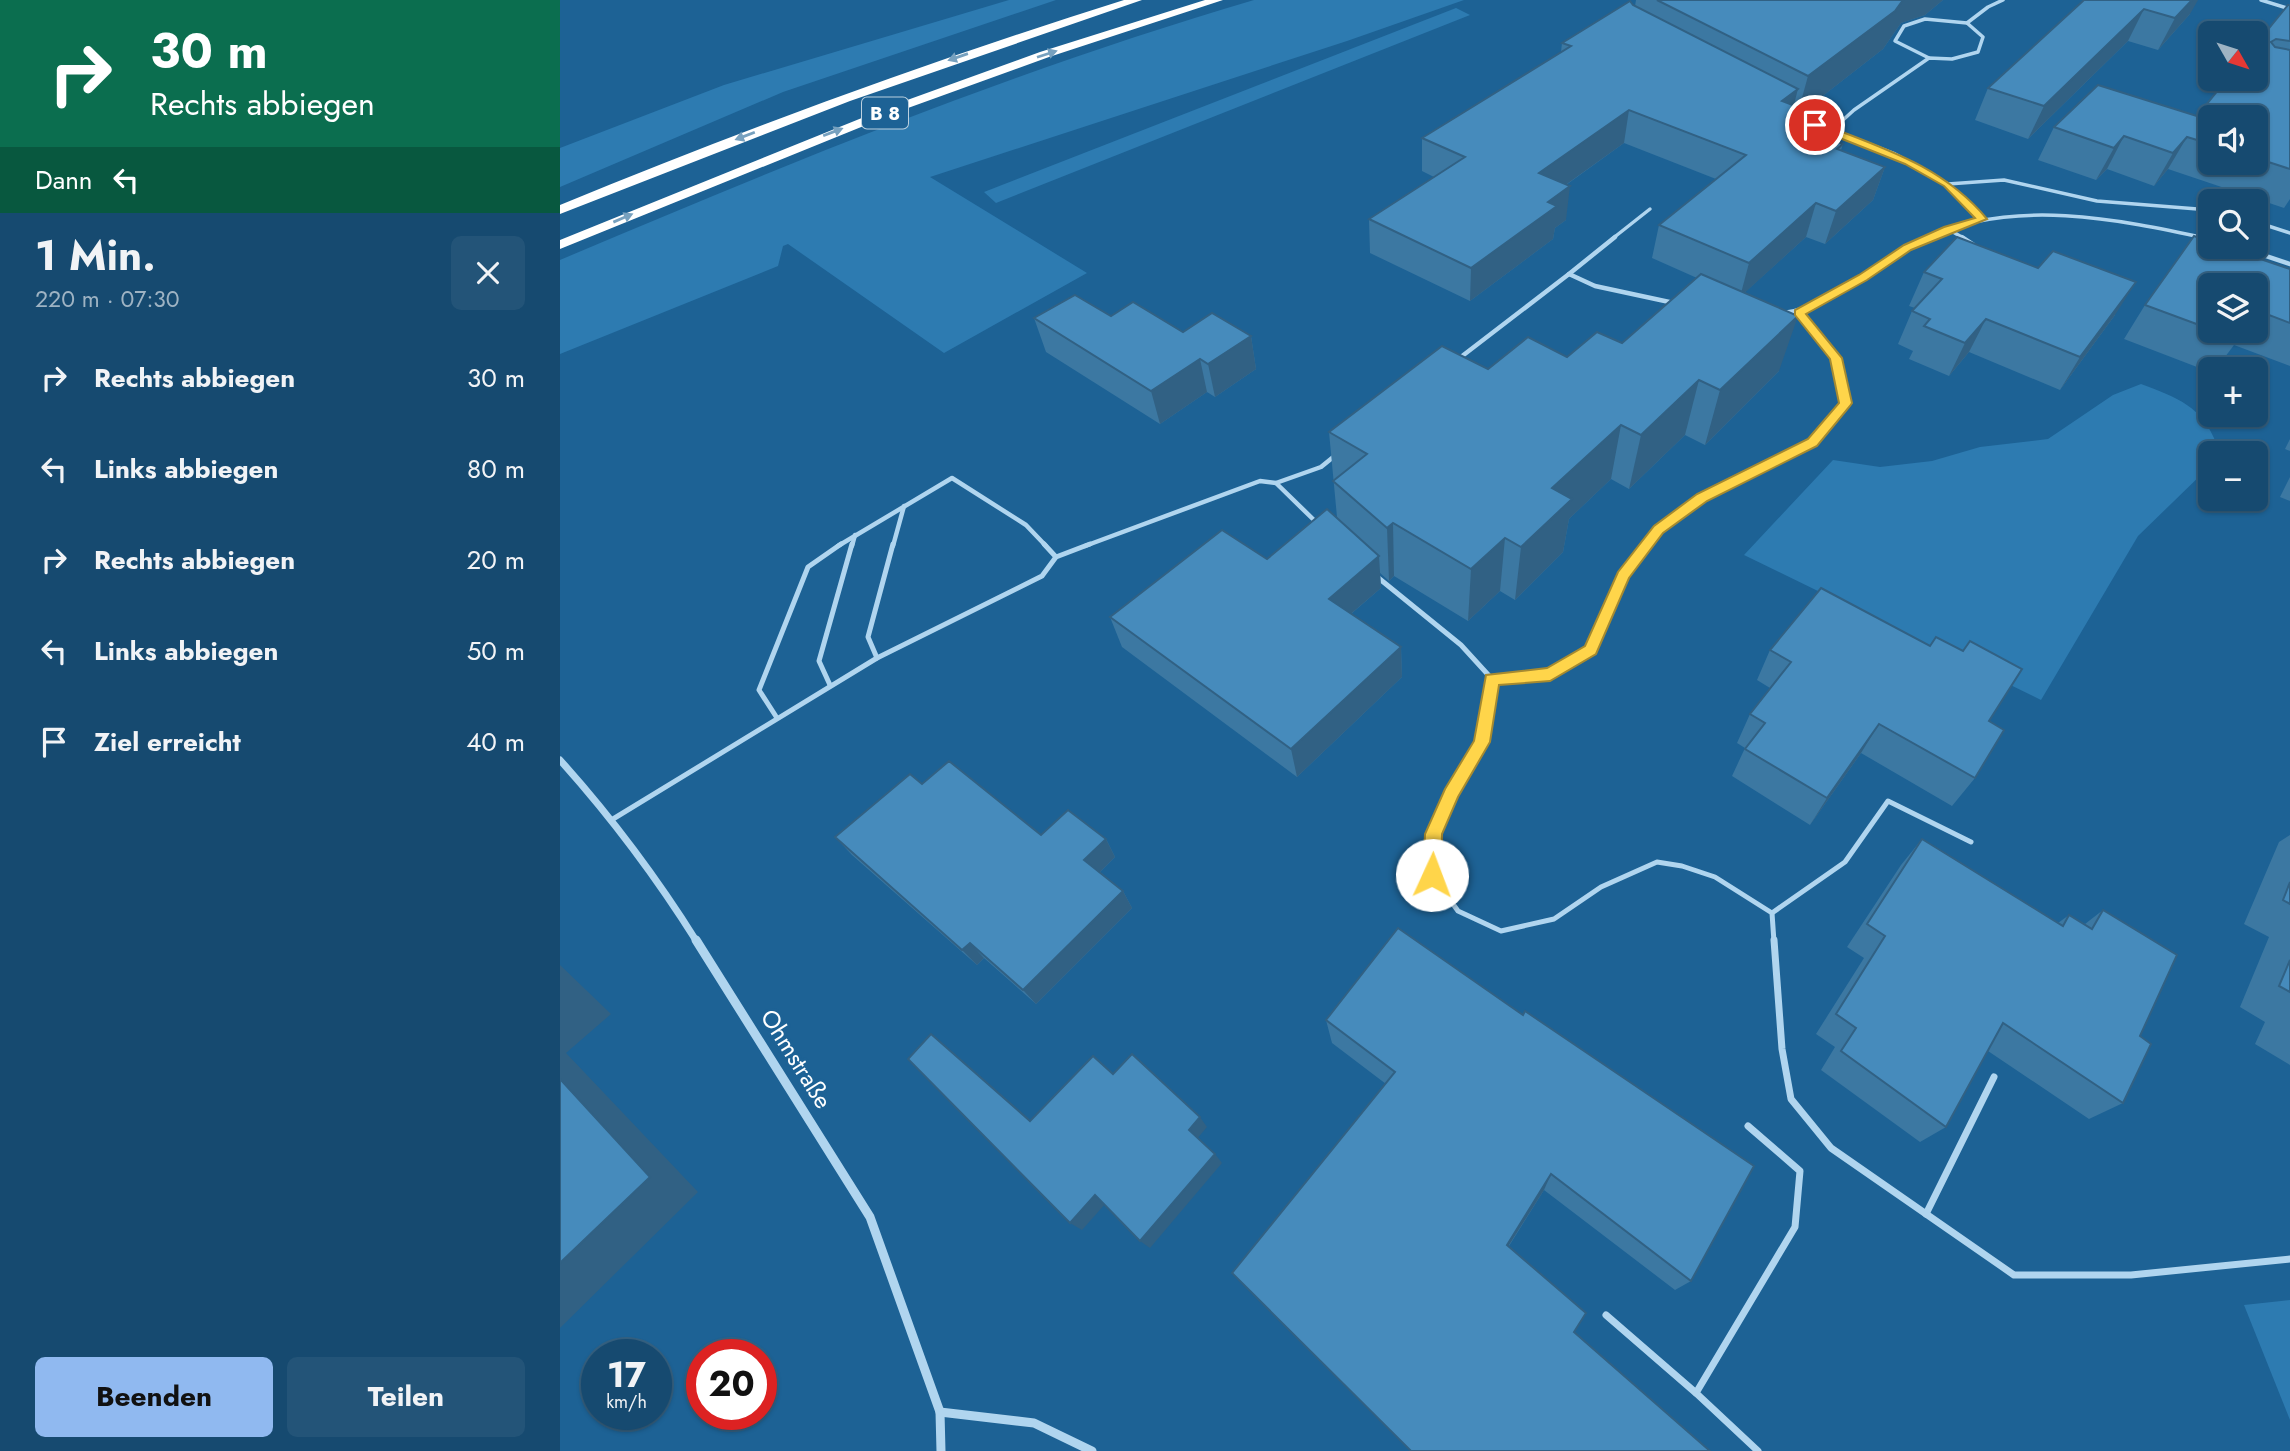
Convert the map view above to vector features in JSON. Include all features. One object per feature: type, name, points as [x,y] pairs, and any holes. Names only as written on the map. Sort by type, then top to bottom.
[{"type":"highway","name":"B 8","points":[[1046,27],[1109,0]]},
{"type":"highway","name":"B 8","points":[[560,210],[779,122],[1046,27],[1136,0]]},
{"type":"highway","name":"B 8","points":[[560,245],[704,183],[902,106],[1022,62],[1217,0]]},
{"type":"street","name":"Ohmstraße","points":[[560,760],[613,819],[661,884],[870,1217],[940,1412],[941,1451]]},
{"type":"street","points":[[940,1412],[1034,1423],[1092,1451]]},
{"type":"lane","points":[[1967,23],[1988,7],[2003,0]]},
{"type":"lane","points":[[2261,0],[2290,9]]},
{"type":"lane","points":[[1925,19],[1967,23],[1983,37],[1978,52],[1952,59],[1929,58],[1895,41],[1904,26],[1925,19]]},
{"type":"lane","points":[[1832,130],[1847,113],[1905,78],[1929,58]]},
{"type":"lane","points":[[1787,115],[1895,155],[1948,184],[1982,219]]},
{"type":"lane","points":[[1948,184],[1976,179],[2011,180],[2081,199],[2198,209]]},
{"type":"lane","points":[[1454,362],[1650,209]]},
{"type":"lane","points":[[1772,314],[1799,313],[1863,278],[1908,247],[1948,229],[1982,219],[2046,216],[2102,219],[2198,236]]},
{"type":"lane","points":[[2268,226],[2290,233]]},
{"type":"lane","points":[[1948,229],[1980,249]]},
{"type":"lane","points":[[2268,257],[2290,264]]},
{"type":"lane","points":[[2270,271],[2278,260]]},
{"type":"lane","points":[[1569,274],[1595,286],[1679,303]]},
{"type":"lane","points":[[1492,679],[1550,674],[1591,650],[1623,576],[1658,530],[1702,498],[1812,443],[1845,403],[1836,358],[1799,313]]},
{"type":"lane","points":[[613,819],[877,658],[1042,576],[1056,557],[1259,481],[1276,483],[1321,467],[1341,451]]},
{"type":"lane","points":[[777,718],[759,690],[808,567],[855,535],[952,478],[1026,525],[1056,557]]},
{"type":"lane","points":[[1276,483],[1328,533]]},
{"type":"lane","points":[[877,658],[868,637],[904,506]]},
{"type":"lane","points":[[830,685],[819,661],[855,535]]},
{"type":"lane","points":[[1369,570],[1400,598],[1461,645],[1492,679]]},
{"type":"lane","points":[[1492,679],[1482,742],[1451,794],[1434,834],[1432,875],[1458,911],[1501,930],[1554,919],[1601,887],[1657,862],[1682,866],[1714,877],[1772,913]]},
{"type":"lane","points":[[1772,913],[1845,862],[1888,801],[1971,842]]},
{"type":"lane","points":[[1772,913],[1782,1049],[1791,1099],[1831,1148],[2014,1275],[2131,1275],[2290,1259]]},
{"type":"lane","points":[[1926,1214],[1994,1077]]},
{"type":"lane","points":[[1696,1393],[1795,1227],[1800,1171],[1748,1126]]},
{"type":"lane","points":[[1606,1315],[1758,1451]]},
{"type":"shaded area","points":[[1009,0],[1056,0],[783,92],[560,187],[560,148],[724,85]]},
{"type":"shaded area","points":[[1254,0],[1464,0],[1347,41],[930,177],[1087,273],[944,353],[788,244],[783,246],[778,266],[560,354],[560,260],[731,188],[990,87],[1165,27]]},
{"type":"shaded area","points":[[1456,8],[1470,15],[996,203],[984,192]]},
{"type":"shaded area","points":[[2141,384],[2166,394],[2196,412],[2198,427],[2208,427],[2215,441],[2198,441],[2198,478],[2138,536],[2041,700],[1744,555],[1833,460],[1880,467],[1932,461],[1980,447],[2048,439],[2113,395]]},
{"type":"shaded area","points":[[2290,1300],[2290,1420],[2244,1305]]},
{"type":"building","points":[[1657,0],[1903,0],[1895,11],[1808,76]]},
{"type":"building","points":[[2084,0],[2192,0],[2175,18],[2144,9],[2044,106],[1988,88]]},
{"type":"building","points":[[1630,1],[1633,5],[1798,89],[1782,101],[1798,107],[1788,116],[1800,120],[1793,125],[1843,144],[1837,149],[1885,167],[1836,211],[1816,203],[1749,263],[1659,225],[1746,155],[1629,110],[1539,173],[1570,186],[1548,202],[1557,206],[1471,268],[1369,219],[1465,157],[1422,138],[1571,46],[1562,43]]},
{"type":"building","points":[[2290,5],[2290,41],[2276,39],[2271,42],[2275,47],[2290,50],[2290,169],[2268,162],[2268,105],[2206,105],[2217,91],[2268,91],[2268,29]]},
{"type":"building","points":[[2098,85],[2197,116],[2198,140],[2187,137],[2173,153],[2124,136],[2114,148],[2054,127]]},
{"type":"building","points":[[2194,236],[2198,238],[2198,259],[2260,259],[2290,269],[2290,323],[2268,315],[2268,273],[2198,273],[2198,325],[2145,305]]},
{"type":"building","points":[[1957,237],[2038,268],[2053,251],[2136,282],[2080,357],[1986,319],[1965,343],[1924,326],[1930,319],[1912,311],[1942,279],[1924,272]]},
{"type":"building","points":[[1701,274],[1798,316],[1720,390],[1699,380],[1641,435],[1621,425],[1552,488],[1572,499],[1521,547],[1505,538],[1471,569],[1393,523],[1387,528],[1333,481],[1367,454],[1329,432],[1442,346],[1488,369],[1528,337],[1567,357],[1597,332],[1622,343]]},
{"type":"building","points":[[1075,295],[1111,316],[1133,302],[1183,332],[1212,313],[1251,336],[1208,364],[1200,359],[1151,391],[1034,318]]},
{"type":"building","points":[[1327,509],[1379,556],[1329,599],[1401,647],[1291,749],[1110,617],[1222,530],[1267,559]]},
{"type":"building","points":[[1821,588],[1930,646],[1936,637],[1963,651],[1970,641],[2022,669],[1989,721],[2004,730],[1975,778],[1879,724],[1827,798],[1745,749],[1765,723],[1750,714],[1791,662],[1770,650]]},
{"type":"building","points":[[949,761],[1041,835],[1068,810],[1106,839],[1084,860],[1123,891],[1023,990],[970,943],[962,950],[835,837],[910,774],[922,784]]},
{"type":"building","points":[[1922,839],[2063,926],[2069,915],[2092,929],[2103,910],[2177,955],[2140,1036],[2151,1044],[2123,1103],[2003,1023],[1946,1127],[1841,1051],[1856,1028],[1836,1014],[1885,936],[1867,924]]},
{"type":"building","points":[[2290,882],[2290,904],[2283,900]]},
{"type":"building","points":[[1398,928],[1523,1015],[1525,1011],[1754,1166],[1691,1281],[1551,1174],[1507,1245],[1586,1313],[1574,1332],[1710,1451],[1411,1451],[1232,1273],[1395,1072],[1326,1020]]},
{"type":"building","points":[[2290,960],[2290,992],[2279,986]]},
{"type":"building","points":[[931,1034],[1030,1121],[1093,1056],[1113,1074],[1132,1054],[1200,1117],[1189,1130],[1215,1154],[1140,1241],[1095,1195],[1070,1223],[908,1059]]},
{"type":"building","points":[[560,1079],[650,1177],[560,1263]]},
{"type":"route","points":[[1432,875],[1434,834],[1451,794],[1482,742],[1492,679],[1550,674],[1591,650],[1623,576],[1658,530],[1702,498],[1812,443],[1845,403],[1836,358],[1799,313],[1863,278],[1908,247],[1948,229],[1982,219],[1948,184],[1909,162],[1815,125]]}]
